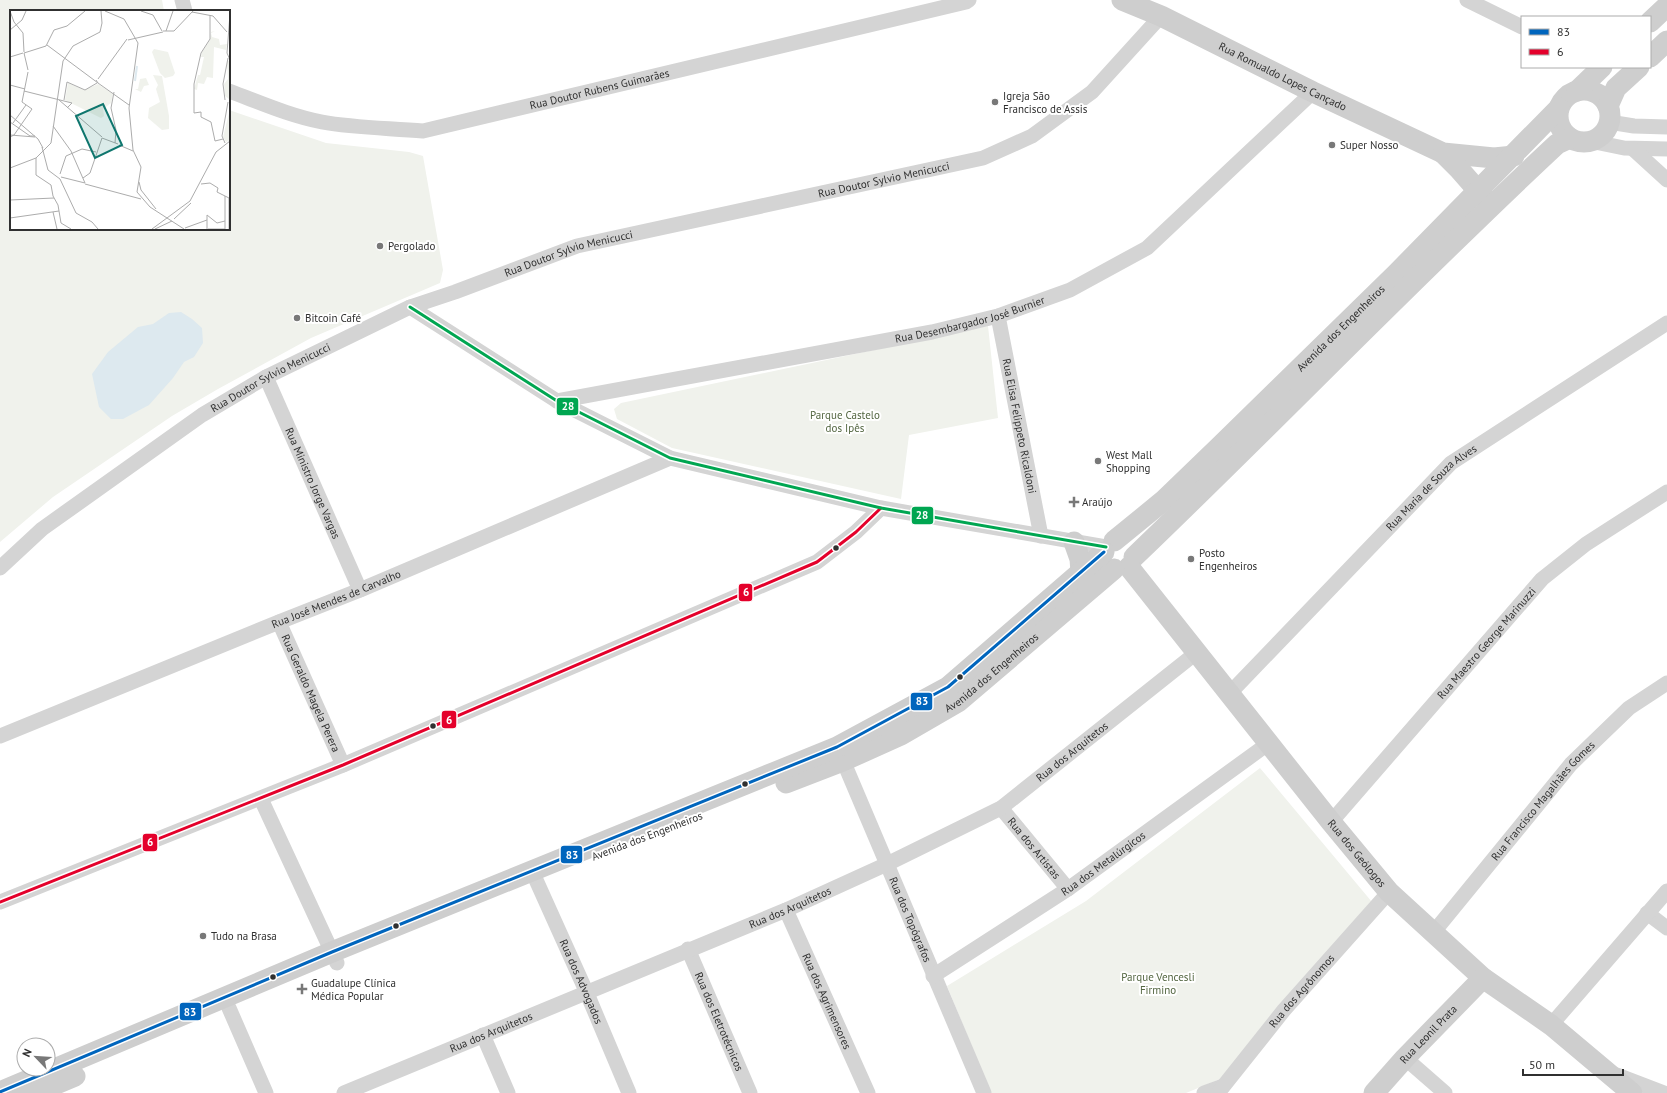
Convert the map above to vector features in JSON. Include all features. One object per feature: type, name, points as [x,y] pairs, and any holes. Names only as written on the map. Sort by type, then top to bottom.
[{"type":"street","points":[[182,0],[185,10]]},
{"type":"street","name":"Rua Doutor Rubens Guimarães","points":[[230,91],[297,116],[321,122],[423,131],[966,2],[969,0]]},
{"type":"street","name":"Rua Romualdo Lopes Cançado","points":[[1122,0],[1161,16],[1313,92],[1443,153],[1494,158],[1514,156]]},
{"type":"street","points":[[1467,0],[1521,27]]},
{"type":"street","points":[[1651,21],[1667,6]]},
{"type":"street","name":"Rua Doutor Sylvio Menicucci","points":[[0,568],[42,529],[202,415],[266,377],[410,307],[456,292],[577,246],[983,158],[1032,136],[1092,92],[1161,16]]},
{"type":"street","points":[[1651,56],[1667,41]]},
{"type":"street","points":[[1601,68],[1577,91],[1567,96],[1559,108],[1558,118],[1563,132],[1580,139],[1632,149],[1667,149]]},
{"type":"street","points":[[1580,139],[1598,137],[1605,130],[1616,88],[1638,68]]},
{"type":"street","points":[[1577,91],[1592,91],[1604,100],[1608,114],[1634,126],[1667,127]]},
{"type":"street","name":"Rua Desembargador José Burnier","points":[[557,402],[932,332],[998,316],[1070,290],[1147,248],[1313,92]]},
{"type":"street","name":"Avenida dos Engenheiros","points":[[0,1092],[534,875],[840,754],[901,735],[958,702],[1117,556],[1198,496],[1484,198],[1514,156],[1559,108]]},
{"type":"street","name":"Avenida dos Engenheiros","points":[[840,754],[948,687],[1081,572],[1117,556],[1151,512],[1396,274],[1484,198],[1557,144],[1580,139]]},
{"type":"street","points":[[1632,149],[1667,180]]},
{"type":"street","name":"Rua Romualdo Lopes Cançado","points":[[1443,153],[1484,198]]},
{"type":"street","points":[[410,307],[557,402],[670,458],[881,508],[1074,542],[1117,556]]},
{"type":"street","name":"Rua Elisa Felippeto Ricaldoni","points":[[998,316],[1041,536]]},
{"type":"street","name":"Rua Maria de Souza Alves","points":[[1230,694],[1451,463],[1667,323]]},
{"type":"street","name":"Rua Ministro Jorge Vargas","points":[[266,377],[360,590]]},
{"type":"street","name":"Rua José Mendes de Carvalho","points":[[0,736],[360,590],[670,458]]},
{"type":"street","points":[[1183,482],[1198,496]]},
{"type":"street","name":"Rua Maestro George Marinuzzi","points":[[1331,822],[1542,579],[1586,544],[1667,492]]},
{"type":"street","points":[[0,902],[343,765],[817,562],[856,532],[881,508]]},
{"type":"street","points":[[1074,542],[1080,559],[1081,572]]},
{"type":"street","name":"Rua dos Geólogos","points":[[1117,556],[1389,892],[1483,978],[1551,1025],[1602,1070],[1632,1093]]},
{"type":"street","name":"Rua Geraldo Magela Perera","points":[[279,622],[343,765]]},
{"type":"street","name":"Rua dos Arquitetos","points":[[344,1093],[586,991],[786,910],[887,864],[1001,808],[1196,653]]},
{"type":"street","name":"Rua Francisco Magalhães Gomes","points":[[1433,933],[1571,764],[1629,708],[1667,683]]},
{"type":"street","name":"Rua dos Metalúrgicos","points":[[933,976],[1068,889],[1268,743]]},
{"type":"street","name":"Rua dos Topógrafos","points":[[840,754],[984,1093]]},
{"type":"street","points":[[261,799],[334,957]]},
{"type":"street","name":"Rua dos Artistas","points":[[1001,808],[1068,889]]},
{"type":"street","name":"Rua dos Advogados","points":[[534,875],[586,991],[629,1093]]},
{"type":"street","points":[[1551,1025],[1667,891]]},
{"type":"street","name":"Rua dos Agrônomos","points":[[1224,1091],[1284,1010],[1389,892]]},
{"type":"street","name":"Rua dos Agrimensores","points":[[786,910],[868,1093]]},
{"type":"street","points":[[1647,913],[1667,928]]},
{"type":"street","name":"Rua dos Eletrotécnicos","points":[[688,949],[750,1093]]},
{"type":"street","name":"Avenida dos Engenheiros","points":[[35,1093],[229,1008],[334,957]]},
{"type":"street","name":"Rua Leonil Prata","points":[[1374,1093],[1405,1058],[1483,978]]},
{"type":"street","points":[[229,1008],[266,1093]]},
{"type":"street","points":[[483,1035],[508,1093]]},
{"type":"street","points":[[1405,1058],[1445,1093]]},
{"type":"street","points":[[1602,1070],[1664,1093]]},
{"type":"street","points":[[1204,1093],[1224,1091]]},
{"type":"green space","points":[[0,0],[162,0],[164,10],[10,10],[10,230],[230,230],[230,110],[326,143],[409,152],[423,156],[443,270],[440,283],[311,338],[172,416],[53,497],[0,542]]},
{"type":"green space","name":"Parque Castelo dos Ipês","points":[[988,326],[998,418],[909,435],[901,499],[672,448],[617,419],[614,409],[621,403]]},
{"type":"green space","name":"Parque Vencesli Firmino","points":[[1260,768],[1372,902],[1220,1079],[1186,1093],[991,1093],[947,986],[1086,901]]},
{"type":"shaded area","points":[[181,312],[202,328],[203,343],[194,357],[184,362],[173,378],[149,405],[123,419],[111,419],[99,407],[92,374],[108,352],[138,327],[153,324],[169,313]]},
{"type":"transit line","name":"28","points":[[410,307],[557,401],[670,458],[881,508],[1106,547]]},
{"type":"transit line","name":"6","points":[[0,902],[343,765],[817,562],[856,532],[881,508]]},
{"type":"transit line","name":"83","points":[[0,1092],[332,952],[837,747],[948,687],[1104,552]]},
{"type":"place","name":"Igreja São Francisco de Assis","points":[[995,102]]},
{"type":"place","name":"Super Nosso","points":[[1332,145]]},
{"type":"place","name":"Pergolado","points":[[380,246]]},
{"type":"place","name":"Bitcoin Café","points":[[297,318]]},
{"type":"place","name":"West Mall Shopping","points":[[1098,461]]},
{"type":"place","name":"Araújo","points":[[1074,502]]},
{"type":"place","name":"Posto Engenheiros","points":[[1191,559]]},
{"type":"place","name":"Tudo na Brasa","points":[[203,936]]},
{"type":"place","name":"Guadalupe Clínica Médica Popular","points":[[302,989]]}]
